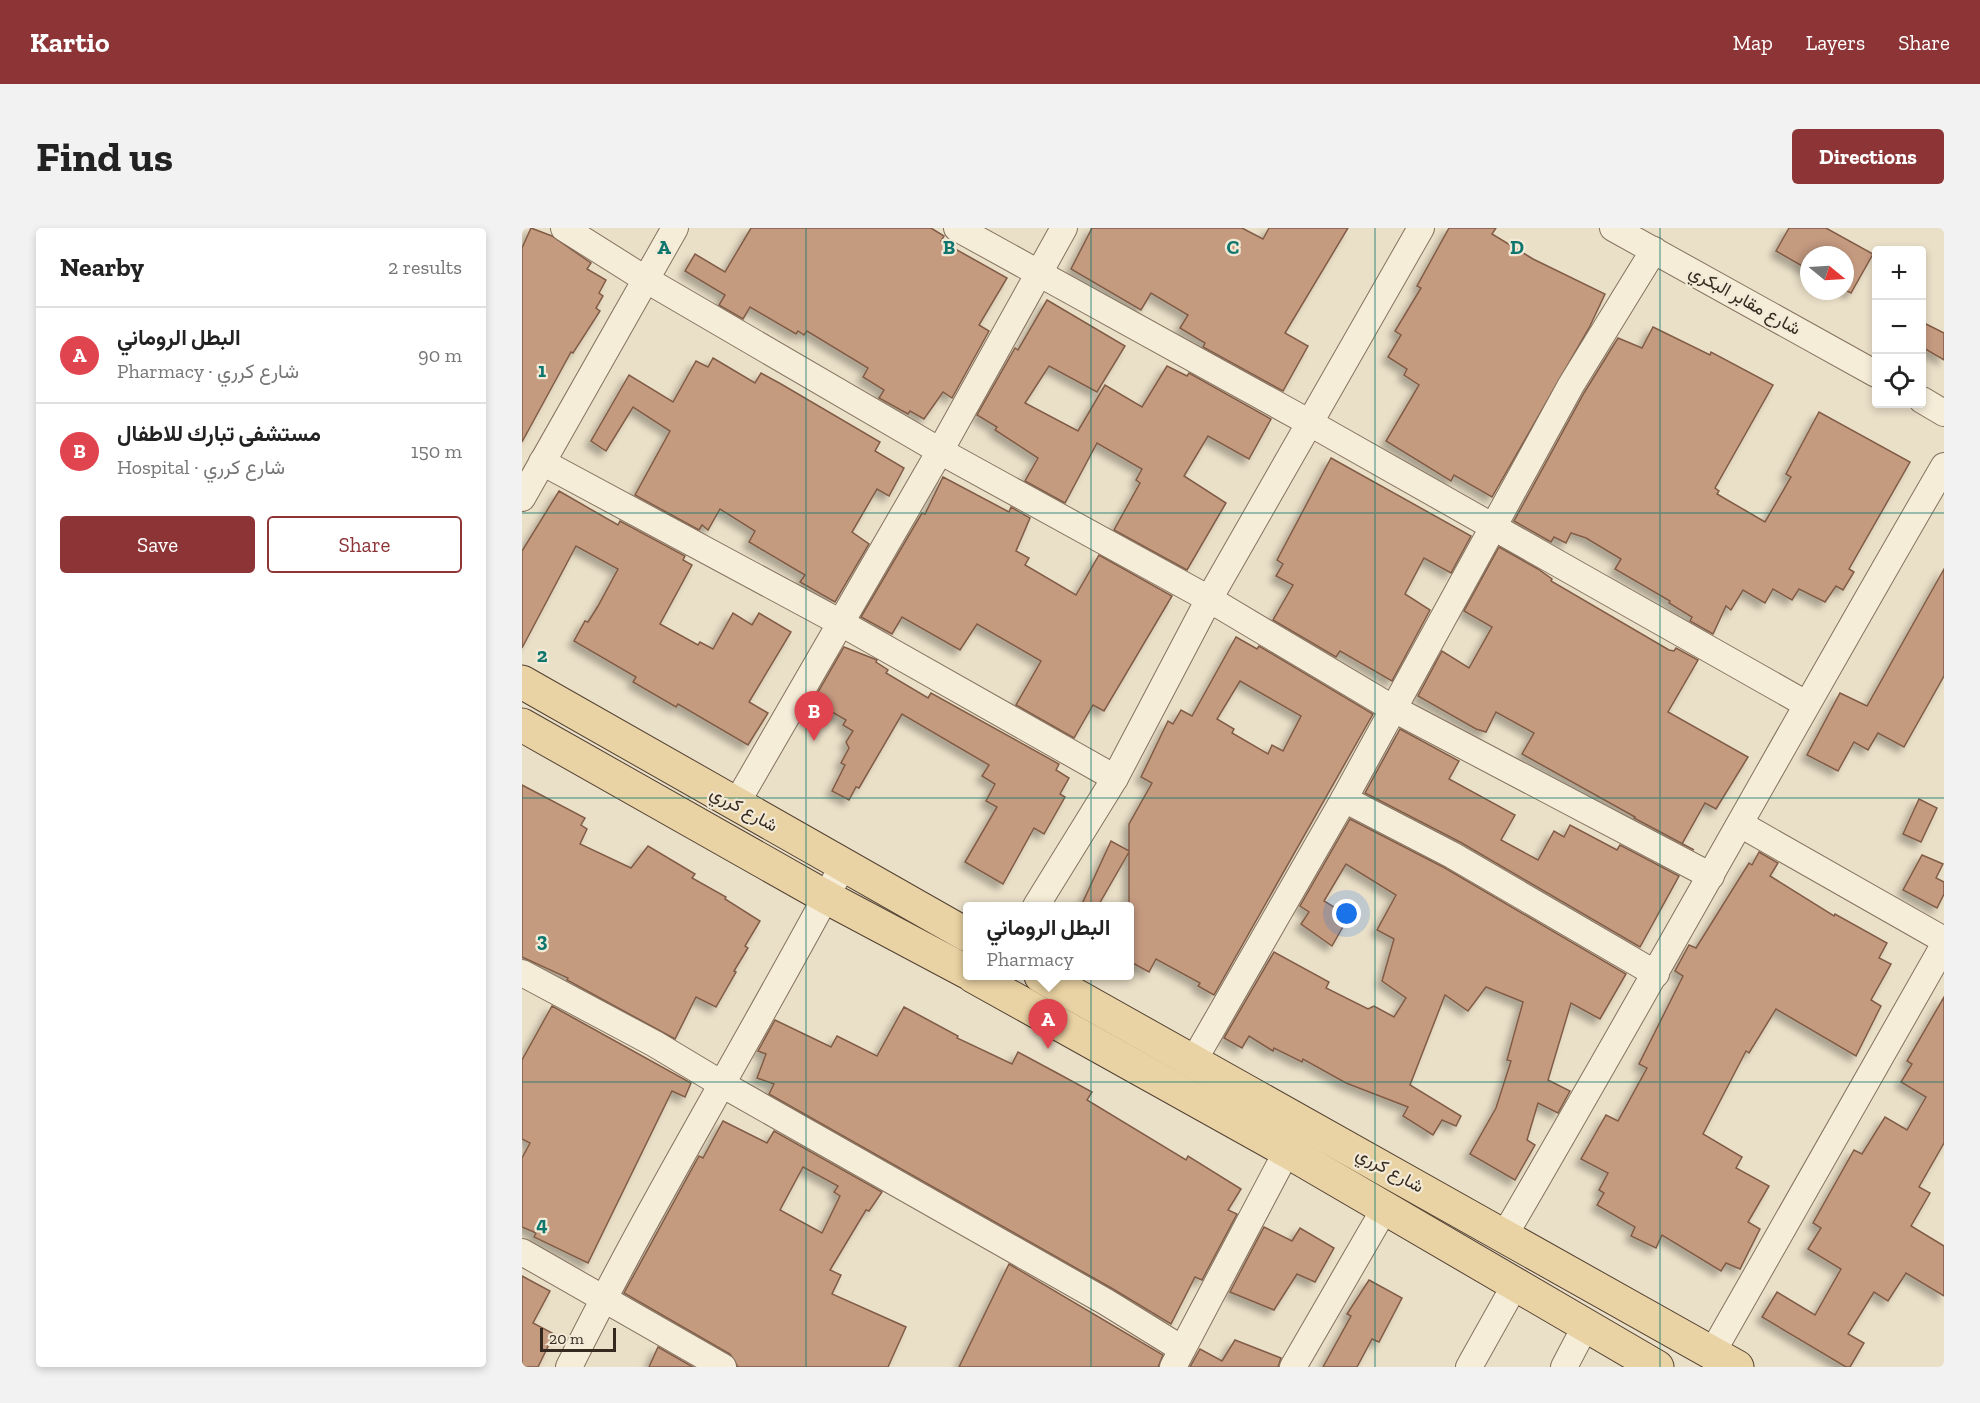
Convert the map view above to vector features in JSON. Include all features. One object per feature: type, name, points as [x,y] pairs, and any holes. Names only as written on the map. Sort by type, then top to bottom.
[{"type":"main road","name":"شارع كرري","points":[[522,682],[963,932]]},
{"type":"main road","name":"شارع كرري","points":[[522,724],[826,897],[963,970]]},
{"type":"main road","name":"شارع كرري","points":[[982,980],[1287,1151],[1657,1367]]},
{"type":"main road","name":"شارع كرري","points":[[1050,980],[1725,1360]]},
{"type":"street","points":[[564,228],[645,279],[940,451],[1209,599],[1392,708],[1711,876]]},
{"type":"street","points":[[522,498],[675,228]]},
{"type":"street","points":[[957,228],[1492,525],[1806,704]]},
{"type":"street","points":[[736,804],[940,451],[1064,228]]},
{"type":"street","points":[[1038,902],[1115,778],[1209,599],[1421,228]]},
{"type":"street","name":"شارع مقابر البكري","points":[[1613,228],[1872,372]]},
{"type":"street","points":[[1194,1060],[1344,799],[1492,525],[1571,385],[1654,250]]},
{"type":"street","points":[[1926,402],[1944,413]]},
{"type":"street","points":[[542,462],[841,623],[1115,778]]},
{"type":"street","points":[[1504,1236],[1656,974],[1806,704],[1944,466]]},
{"type":"street","points":[[1344,799],[1452,855],[1656,974]]},
{"type":"street","points":[[1725,1360],[1944,943],[1740,824]]},
{"type":"street","points":[[569,1367],[720,1083],[843,865]]},
{"type":"street","points":[[522,973],[656,1044],[720,1083],[1085,1291],[1178,1358],[1287,1151]]},
{"type":"street","points":[[1293,1367],[1385,1208]]},
{"type":"street","points":[[522,1252],[723,1367]]},
{"type":"street","points":[[1469,1367],[1516,1283]]},
{"type":"street","points":[[1564,1367],[1586,1325]]},
{"type":"building","points":[[531,228],[552,236],[591,263],[587,269],[606,280],[599,293],[603,296],[596,308],[600,311],[573,353],[571,352],[522,442],[522,248]]},
{"type":"building","points":[[751,228],[931,228],[944,236],[941,241],[1007,278],[979,325],[989,331],[952,398],[943,392],[924,419],[910,411],[908,414],[879,398],[884,390],[863,377],[868,368],[807,331],[804,335],[798,331],[796,334],[750,307],[743,319],[719,305],[725,295],[685,271],[695,254],[725,272]]},
{"type":"building","points":[[1092,228],[1242,228],[1263,239],[1269,228],[1348,228],[1285,333],[1308,346],[1283,391],[1203,347],[1205,343],[1180,328],[1188,315],[1151,293],[1141,310],[1071,269]]},
{"type":"building","points":[[1449,228],[1496,228],[1492,234],[1533,259],[1605,294],[1590,326],[1492,497],[1454,475],[1451,481],[1386,441],[1419,385],[1404,375],[1407,369],[1388,357],[1401,335],[1395,331],[1421,288],[1417,286]]},
{"type":"building","points":[[1789,228],[1826,228],[1872,253],[1872,256],[1854,288],[1854,246],[1800,246],[1800,265],[1776,251]]},
{"type":"building","points":[[1047,300],[1125,346],[1097,392],[1049,366],[1025,403],[1078,431],[1105,385],[1142,407],[1167,366],[1187,376],[1189,373],[1271,419],[1249,459],[1208,436],[1184,476],[1226,503],[1187,570],[1114,530],[1140,483],[1136,480],[1142,469],[1097,443],[1065,503],[1025,481],[1038,458],[995,430],[997,427],[977,415],[1015,348],[1018,350]]},
{"type":"building","points":[[1926,324],[1944,333],[1944,360],[1926,349]]},
{"type":"building","points":[[1653,327],[1710,355],[1711,352],[1773,385],[1715,488],[1719,491],[1717,494],[1765,522],[1791,477],[1786,474],[1819,412],[1910,462],[1849,569],[1854,572],[1843,590],[1836,586],[1825,602],[1799,589],[1792,600],[1773,589],[1765,603],[1743,590],[1731,610],[1726,606],[1713,634],[1690,621],[1692,617],[1669,603],[1670,601],[1615,569],[1621,559],[1586,538],[1571,533],[1566,543],[1554,537],[1551,542],[1514,521],[1584,393],[1618,338],[1642,348]]},
{"type":"building","points":[[713,358],[755,383],[761,373],[781,384],[880,442],[875,451],[904,468],[889,496],[877,489],[852,532],[869,544],[835,602],[800,582],[805,575],[749,542],[755,531],[720,509],[708,530],[702,525],[699,530],[635,495],[670,431],[633,407],[606,451],[591,441],[629,375],[673,402],[696,361],[708,367]]},
{"type":"building","points":[[1331,458],[1471,536],[1451,573],[1424,558],[1405,594],[1430,610],[1392,681],[1340,651],[1336,657],[1273,620],[1293,585],[1276,576],[1283,564],[1277,560]]},
{"type":"building","points":[[943,477],[1009,512],[1011,507],[1030,518],[1016,551],[1029,558],[1025,565],[1076,595],[1099,555],[1172,596],[1104,711],[1093,705],[1074,738],[1016,705],[1041,661],[977,624],[960,650],[902,617],[892,634],[861,617],[922,513],[925,514]]},
{"type":"building","points":[[559,491],[618,525],[620,521],[685,556],[683,560],[692,565],[660,624],[698,645],[700,642],[713,649],[733,613],[752,625],[759,613],[791,632],[749,702],[768,713],[748,745],[678,704],[676,707],[633,682],[636,677],[574,641],[585,621],[588,622],[598,606],[618,569],[576,546],[522,648],[522,551]]},
{"type":"building","points":[[1499,547],[1538,569],[1552,579],[1551,581],[1669,650],[1674,651],[1676,648],[1698,660],[1668,712],[1748,757],[1716,809],[1705,803],[1682,844],[1522,754],[1534,733],[1496,712],[1486,732],[1476,729],[1418,696],[1442,651],[1469,668],[1492,627],[1464,611]]},
{"type":"building","points":[[1944,569],[1944,676],[1904,747],[1878,733],[1868,750],[1854,742],[1838,771],[1807,755],[1840,693],[1867,706]]},
{"type":"building","points":[[1236,637],[1257,649],[1259,646],[1373,714],[1214,995],[1198,986],[1200,983],[1156,959],[1149,972],[1134,964],[1134,902],[1129,902],[1129,852],[1100,902],[1083,902],[1111,841],[1129,851],[1129,824],[1152,783],[1141,777],[1168,721],[1173,724],[1181,710],[1192,716]],"holes":[[[1240,681],[1301,716],[1283,751],[1272,745],[1268,754],[1232,733],[1234,729],[1217,719]]]},
{"type":"building","points":[[844,647],[877,660],[876,662],[888,670],[886,673],[928,698],[931,693],[1059,764],[1056,770],[1069,778],[1060,794],[1065,797],[1044,834],[1034,828],[1003,884],[965,862],[997,807],[986,801],[995,784],[982,776],[989,765],[902,714],[859,788],[856,787],[849,800],[832,791],[845,765],[841,763],[849,748],[846,742],[853,731],[843,725],[846,720],[813,701]]},
{"type":"building","points":[[1400,729],[1459,761],[1449,779],[1515,815],[1501,840],[1538,860],[1554,831],[1564,837],[1570,825],[1617,850],[1620,845],[1679,876],[1640,947],[1460,842],[1365,793]]},
{"type":"building","points":[[522,785],[585,818],[581,825],[587,829],[580,844],[631,868],[648,846],[695,874],[692,878],[726,897],[725,899],[760,921],[745,946],[748,948],[716,1007],[696,997],[675,1039],[567,980],[568,978],[522,957]]},
{"type":"building","points":[[1919,799],[1937,808],[1921,842],[1903,834]]},
{"type":"building","points":[[1350,819],[1445,868],[1626,974],[1600,1019],[1571,1003],[1548,1080],[1570,1091],[1558,1113],[1538,1103],[1527,1140],[1535,1145],[1515,1180],[1470,1154],[1496,1108],[1511,1061],[1507,1060],[1523,1002],[1486,987],[1468,1011],[1445,995],[1410,1085],[1461,1116],[1456,1126],[1442,1120],[1433,1135],[1403,1116],[1408,1107],[1346,1083],[1303,1059],[1302,1062],[1274,1048],[1273,1051],[1249,1036],[1242,1048],[1224,1038],[1274,952],[1329,982],[1326,988],[1368,1009],[1374,1006],[1394,1017],[1406,998],[1382,981],[1394,939],[1377,930],[1396,895],[1346,864],[1324,901],[1349,916],[1332,946],[1301,924],[1309,912],[1300,906]]},
{"type":"building","points":[[1759,852],[1778,863],[1770,876],[1834,916],[1835,914],[1887,943],[1879,958],[1891,964],[1871,1000],[1881,1006],[1856,1056],[1776,1009],[1749,1053],[1746,1051],[1703,1134],[1742,1157],[1736,1168],[1769,1186],[1748,1222],[1760,1229],[1740,1269],[1726,1263],[1721,1271],[1662,1235],[1656,1248],[1631,1236],[1635,1227],[1597,1205],[1604,1193],[1599,1190],[1608,1173],[1581,1159],[1606,1115],[1618,1121],[1647,1068],[1639,1064],[1683,976],[1675,971],[1689,945],[1696,948],[1749,863],[1752,865]]},
{"type":"building","points":[[1922,855],[1943,864],[1936,878],[1944,882],[1944,894],[1937,908],[1903,890]]},
{"type":"building","points":[[1944,997],[1944,1143],[1919,1187],[1930,1193],[1911,1226],[1944,1246],[1944,1296],[1906,1273],[1888,1301],[1874,1292],[1848,1334],[1864,1343],[1850,1367],[1846,1367],[1762,1317],[1777,1292],[1815,1315],[1841,1269],[1808,1249],[1821,1228],[1813,1223],[1854,1150],[1862,1154],[1885,1117],[1907,1130],[1926,1097],[1901,1082],[1912,1064],[1907,1061]]},
{"type":"building","points":[[552,1006],[691,1083],[685,1097],[672,1091],[588,1263],[534,1237],[536,1233],[522,1227],[522,1158],[530,1143],[522,1139],[522,1060]]},
{"type":"building","points":[[904,1007],[958,1036],[957,1038],[1012,1064],[1018,1052],[1057,1073],[1092,1092],[1087,1100],[1186,1160],[1188,1156],[1241,1189],[1228,1210],[1237,1214],[1202,1280],[1195,1277],[1171,1324],[769,1094],[774,1084],[757,1078],[766,1054],[758,1051],[775,1020],[831,1047],[837,1036],[877,1056]]},
{"type":"building","points":[[723,1121],[767,1143],[774,1131],[882,1192],[869,1211],[866,1210],[830,1270],[841,1275],[832,1294],[906,1327],[888,1367],[738,1367],[730,1354],[624,1293],[699,1156],[703,1158]],"holes":[[[803,1167],[838,1186],[834,1192],[840,1196],[822,1233],[780,1210]]]},
{"type":"building","points":[[1264,1227],[1292,1241],[1300,1228],[1334,1248],[1315,1282],[1297,1274],[1274,1310],[1230,1292]]},
{"type":"building","points":[[1009,1264],[1163,1355],[1158,1367],[959,1367]]},
{"type":"building","points":[[522,1276],[550,1291],[533,1323],[554,1334],[538,1367],[522,1367]]},
{"type":"building","points":[[1369,1280],[1402,1298],[1379,1342],[1372,1339],[1357,1367],[1323,1367],[1351,1316],[1347,1314]]},
{"type":"building","points":[[1235,1340],[1281,1358],[1278,1367],[1190,1367],[1200,1349],[1222,1361]]},
{"type":"building","points":[[658,1347],[693,1367],[649,1367]]},
{"type":"place","name":"مستشفى تبارك للاطفال","points":[[814,741]]},
{"type":"place","name":"البطل الروماني","points":[[1048,1049]]}]
